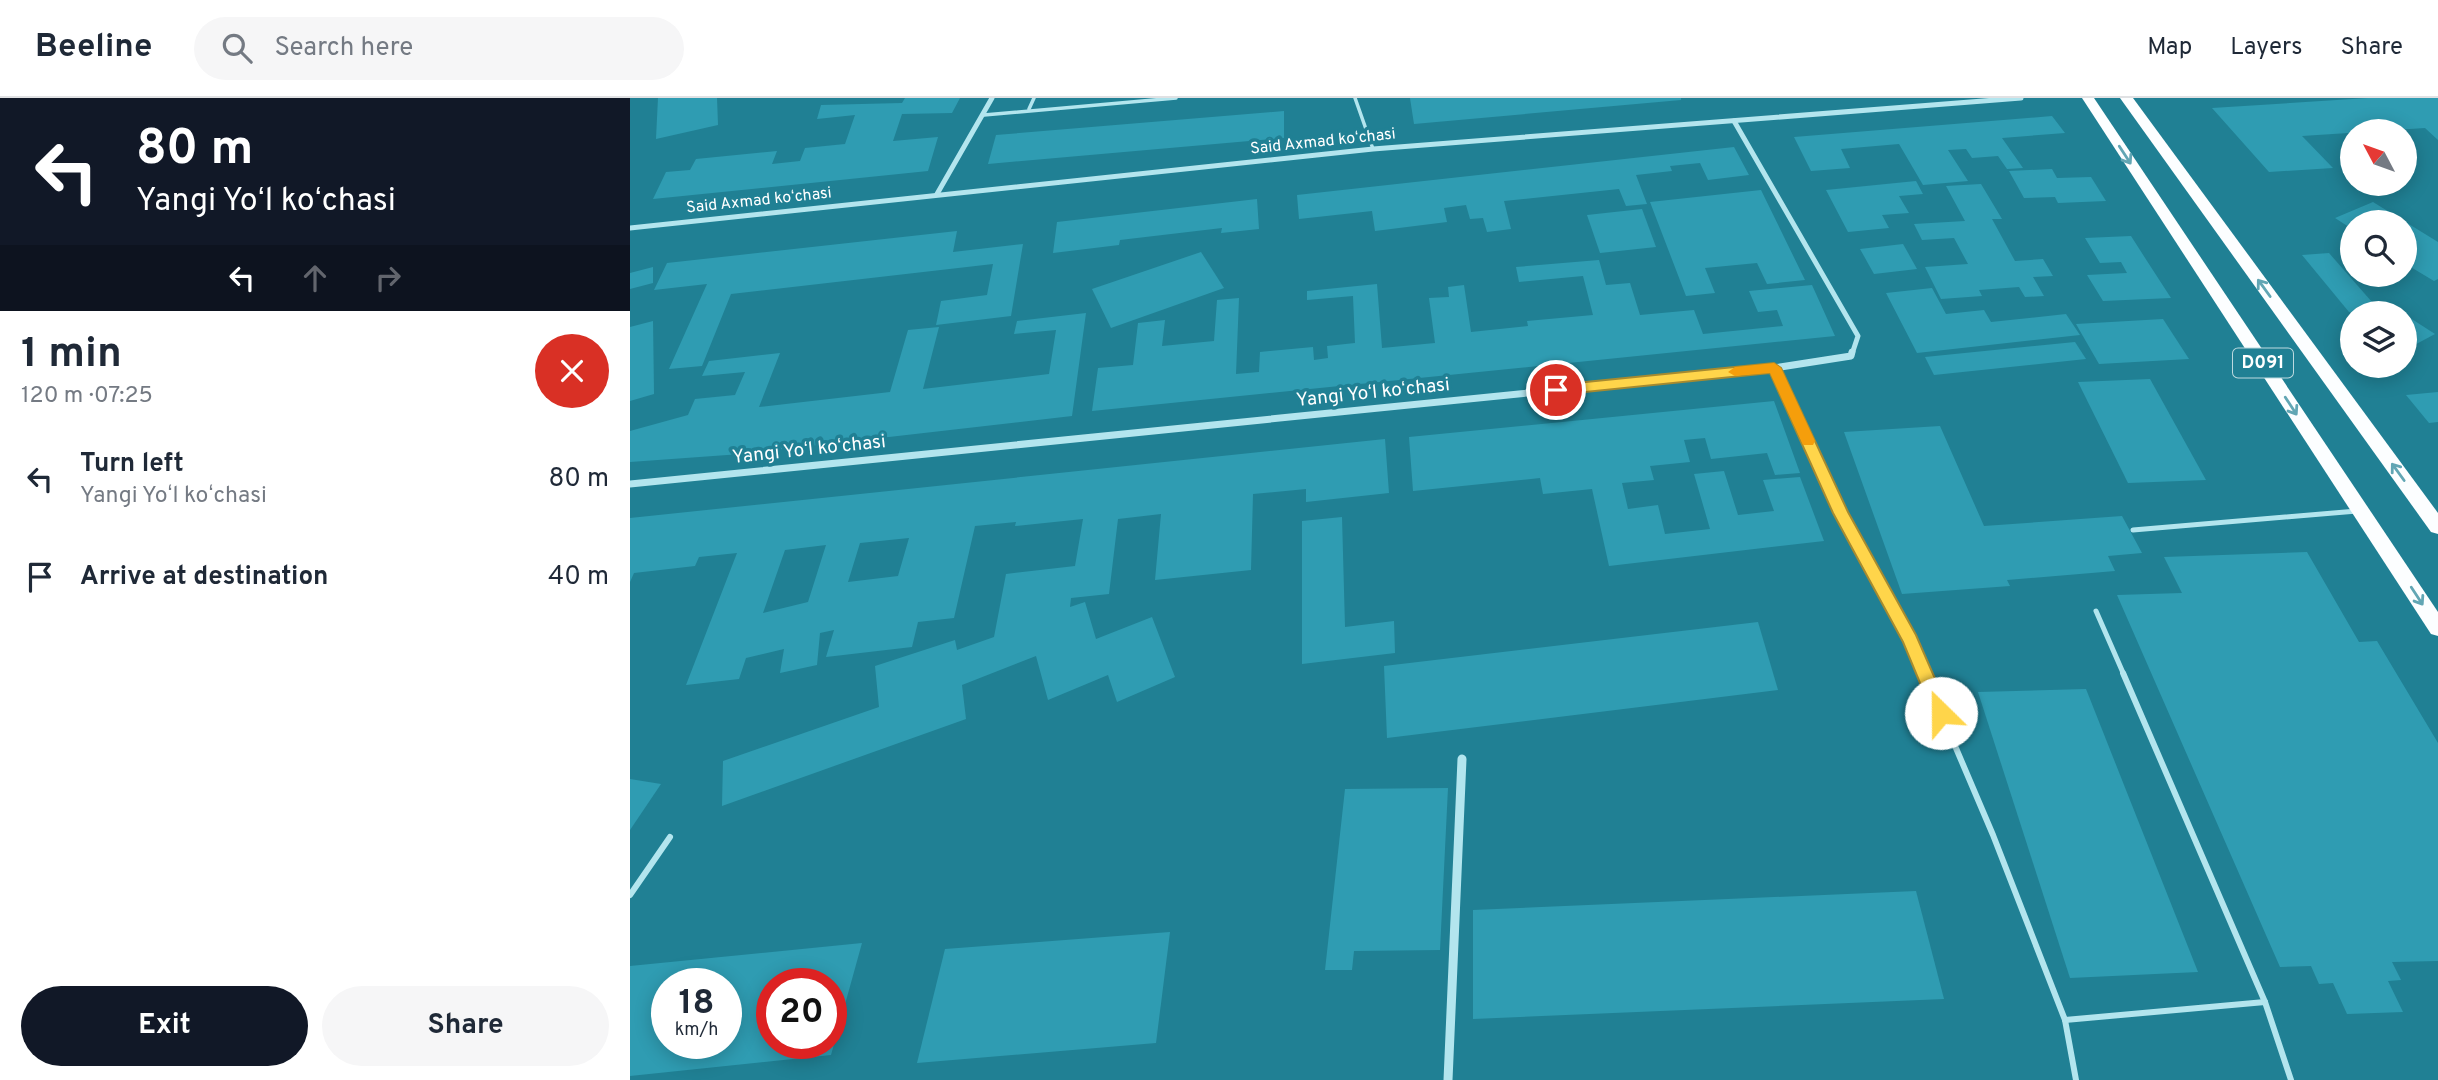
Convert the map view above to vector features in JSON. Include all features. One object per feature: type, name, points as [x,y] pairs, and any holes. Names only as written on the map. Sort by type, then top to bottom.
[{"type":"highway","name":"D091","points":[[2088,98],[2438,628]]},
{"type":"highway","name":"D091","points":[[2126,98],[2438,527]]},
{"type":"street","points":[[937,194],[992,98]]},
{"type":"street","name":"Said Axmad koʻchasi","points":[[630,228],[1373,149],[2021,98]]},
{"type":"street","name":"Yangi Yoʻl koʻchasi","points":[[630,484],[1774,368],[1852,356],[1858,336],[1734,121]]},
{"type":"street","points":[[1448,1080],[1462,759]]},
{"type":"lane","points":[[1029,109],[1034,98]]},
{"type":"lane","points":[[984,114],[1175,98]]},
{"type":"lane","points":[[1355,98],[1373,149]]},
{"type":"lane","points":[[1774,368],[1841,513],[1910,640],[1993,835],[2065,1020],[2077,1080]]},
{"type":"lane","points":[[2133,530],[2360,510]]},
{"type":"lane","points":[[2096,611],[2265,1002],[2291,1080]]},
{"type":"lane","points":[[630,895],[670,837]]},
{"type":"lane","points":[[2065,1020],[2265,1002]]},
{"type":"building","points":[[658,98],[717,98],[718,125],[656,139]]},
{"type":"building","points":[[905,98],[960,98],[952,113],[902,114],[893,141],[938,137],[928,171],[653,199],[666,172],[690,170],[696,159],[777,151],[772,164],[800,161],[805,148],[845,144],[855,115],[817,119],[821,105],[902,103]]},
{"type":"building","points":[[1410,98],[1681,98],[1681,100],[1414,124]]},
{"type":"building","points":[[2368,98],[2438,98],[2438,140],[2425,128],[2417,129],[2417,119],[2340,119],[2340,134],[2302,136],[2333,168],[2269,172],[2212,108]]},
{"type":"building","points":[[1284,111],[1284,138],[988,164],[996,135]]},
{"type":"building","points":[[2052,116],[2065,133],[2002,138],[2023,168],[2007,169],[1998,156],[1972,158],[1966,149],[1948,150],[1968,181],[1923,185],[1899,144],[1841,149],[1850,168],[1811,171],[1794,137]]},
{"type":"building","points":[[1734,147],[1749,175],[1708,180],[1700,163],[1670,166],[1672,171],[1636,175],[1647,204],[1626,206],[1619,189],[1504,201],[1511,229],[1487,232],[1483,218],[1470,219],[1466,205],[1444,208],[1447,222],[1375,231],[1372,211],[1299,219],[1297,195]]},
{"type":"building","points":[[2052,169],[2057,178],[2091,177],[2106,201],[2058,203],[2055,197],[2024,198],[2009,171]]},
{"type":"building","points":[[1916,181],[1923,194],[1899,196],[1909,213],[1882,215],[1889,228],[1848,232],[1826,190]]},
{"type":"building","points":[[1981,184],[2002,219],[1992,219],[2015,261],[2043,259],[2053,276],[2033,277],[2044,296],[2025,297],[2019,287],[1979,290],[1982,296],[1941,299],[1925,267],[1968,264],[1954,238],[1922,240],[1914,224],[1965,221],[1946,186]]},
{"type":"building","points":[[1761,190],[1805,280],[1767,284],[1757,263],[1705,268],[1715,293],[1686,296],[1650,202]]},
{"type":"building","points":[[1257,199],[1259,229],[1221,233],[1222,228],[1120,240],[1119,245],[1053,253],[1057,222]]},
{"type":"building","points":[[2373,202],[2386,210],[2354,210]]},
{"type":"building","points":[[1642,209],[1656,247],[1600,253],[1587,215]]},
{"type":"building","points":[[2417,229],[2438,242],[2438,279],[2434,281],[2417,271]]},
{"type":"building","points":[[957,231],[953,252],[1023,244],[1011,316],[936,325],[941,301],[987,295],[993,264],[731,294],[702,366],[669,369],[707,284],[654,290],[667,263]]},
{"type":"building","points":[[2131,236],[2171,298],[2103,301],[2087,275],[2127,273],[2121,262],[2100,263],[2085,238]]},
{"type":"building","points":[[1903,244],[1917,269],[1874,274],[1860,249]]},
{"type":"building","points":[[1201,252],[1224,288],[1111,328],[1092,289]]},
{"type":"building","points":[[2329,253],[2340,266],[2340,287],[2359,287],[2371,301],[2340,301],[2302,255]]},
{"type":"building","points":[[1599,260],[1606,285],[1630,283],[1640,315],[1694,310],[1703,334],[1783,326],[1777,310],[1758,312],[1749,291],[1812,285],[1835,336],[1092,411],[1098,368],[1133,365],[1138,323],[1165,320],[1162,346],[1214,341],[1217,300],[1239,298],[1236,374],[1259,372],[1260,352],[1313,347],[1314,360],[1328,358],[1327,346],[1355,343],[1353,296],[1307,300],[1307,291],[1377,284],[1382,348],[1435,343],[1429,298],[1449,297],[1448,287],[1464,285],[1471,332],[1528,326],[1527,321],[1593,315],[1583,276],[1519,282],[1516,267]]},
{"type":"building","points":[[653,267],[653,283],[630,289],[630,273]]},
{"type":"building","points":[[1932,288],[1946,314],[1984,310],[1991,322],[2066,314],[2080,335],[1917,353],[1886,293]]},
{"type":"building","points":[[1086,313],[1072,416],[741,454],[630,462],[630,431],[688,415],[695,399],[735,395],[745,372],[702,376],[709,361],[780,353],[759,407],[890,392],[908,330],[939,327],[923,389],[1049,374],[1056,330],[1014,334],[1017,321]]},
{"type":"building","points":[[2163,319],[2189,359],[2099,364],[2076,324]]},
{"type":"building","points":[[653,321],[654,394],[630,401],[630,327]]},
{"type":"building","points":[[2417,322],[2435,334],[2417,344]]},
{"type":"building","points":[[2075,342],[2086,359],[1934,375],[1925,357]]},
{"type":"building","points":[[2150,379],[2206,480],[2128,483],[2078,382]]},
{"type":"building","points":[[2438,392],[2438,422],[2429,423],[2406,395]]},
{"type":"building","points":[[1774,401],[1800,473],[1775,475],[1767,453],[1711,459],[1705,438],[1684,440],[1690,462],[1650,466],[1654,480],[1622,483],[1628,509],[1658,505],[1665,534],[1710,529],[1694,474],[1724,471],[1738,515],[1774,511],[1763,480],[1800,477],[1824,541],[1609,566],[1592,489],[1543,494],[1540,478],[1413,491],[1409,437]]},
{"type":"building","points":[[1940,426],[1984,526],[2122,516],[2142,553],[2108,556],[2115,571],[2007,580],[2010,586],[1902,594],[1844,432]]},
{"type":"building","points":[[1385,439],[1389,493],[1306,502],[1306,489],[1253,494],[1251,570],[1155,580],[1161,514],[1118,519],[1109,594],[1071,598],[1070,607],[1085,602],[1096,639],[1152,617],[1175,677],[1117,702],[1108,675],[1048,700],[1036,656],[962,685],[966,719],[722,806],[723,761],[879,707],[875,666],[955,640],[957,650],[994,637],[1006,574],[1075,566],[1083,519],[1015,526],[1016,522],[975,526],[954,618],[918,622],[912,647],[826,657],[834,630],[820,633],[817,665],[780,673],[784,649],[746,658],[739,679],[686,685],[737,553],[699,557],[695,566],[634,573],[630,582],[630,518]],"holes":[[[909,538],[898,576],[848,582],[860,543]],[[826,545],[808,602],[763,613],[785,550]]]},
{"type":"building","points":[[1342,517],[1345,627],[1394,621],[1395,653],[1302,664],[1302,521]]},
{"type":"building","points":[[2307,552],[2359,642],[2377,641],[2438,743],[2438,961],[2392,962],[2401,980],[2388,981],[2403,1012],[2347,1014],[2333,983],[2319,984],[2311,966],[2280,967],[2117,595],[2182,593],[2164,557]]},
{"type":"building","points":[[1758,622],[1778,690],[1387,738],[1384,666]]},
{"type":"building","points":[[2086,689],[2198,972],[2070,978],[1978,692]]},
{"type":"building","points":[[630,779],[661,784],[630,830]]},
{"type":"building","points":[[1448,788],[1440,950],[1354,951],[1352,970],[1325,970],[1345,789]]},
{"type":"building","points":[[1916,891],[1944,999],[1473,1019],[1473,910]]},
{"type":"building","points":[[1170,932],[1156,1043],[917,1063],[945,949]]},
{"type":"building","points":[[862,943],[847,997],[847,968],[756,968],[756,1059],[793,1059],[630,1076],[630,966]]},
{"type":"slow traffic","points":[[1735,372],[1774,368],[1808,441]]},
{"type":"route","points":[[1556,390],[1774,368],[1841,513],[1910,640],[1941,713]]}]
